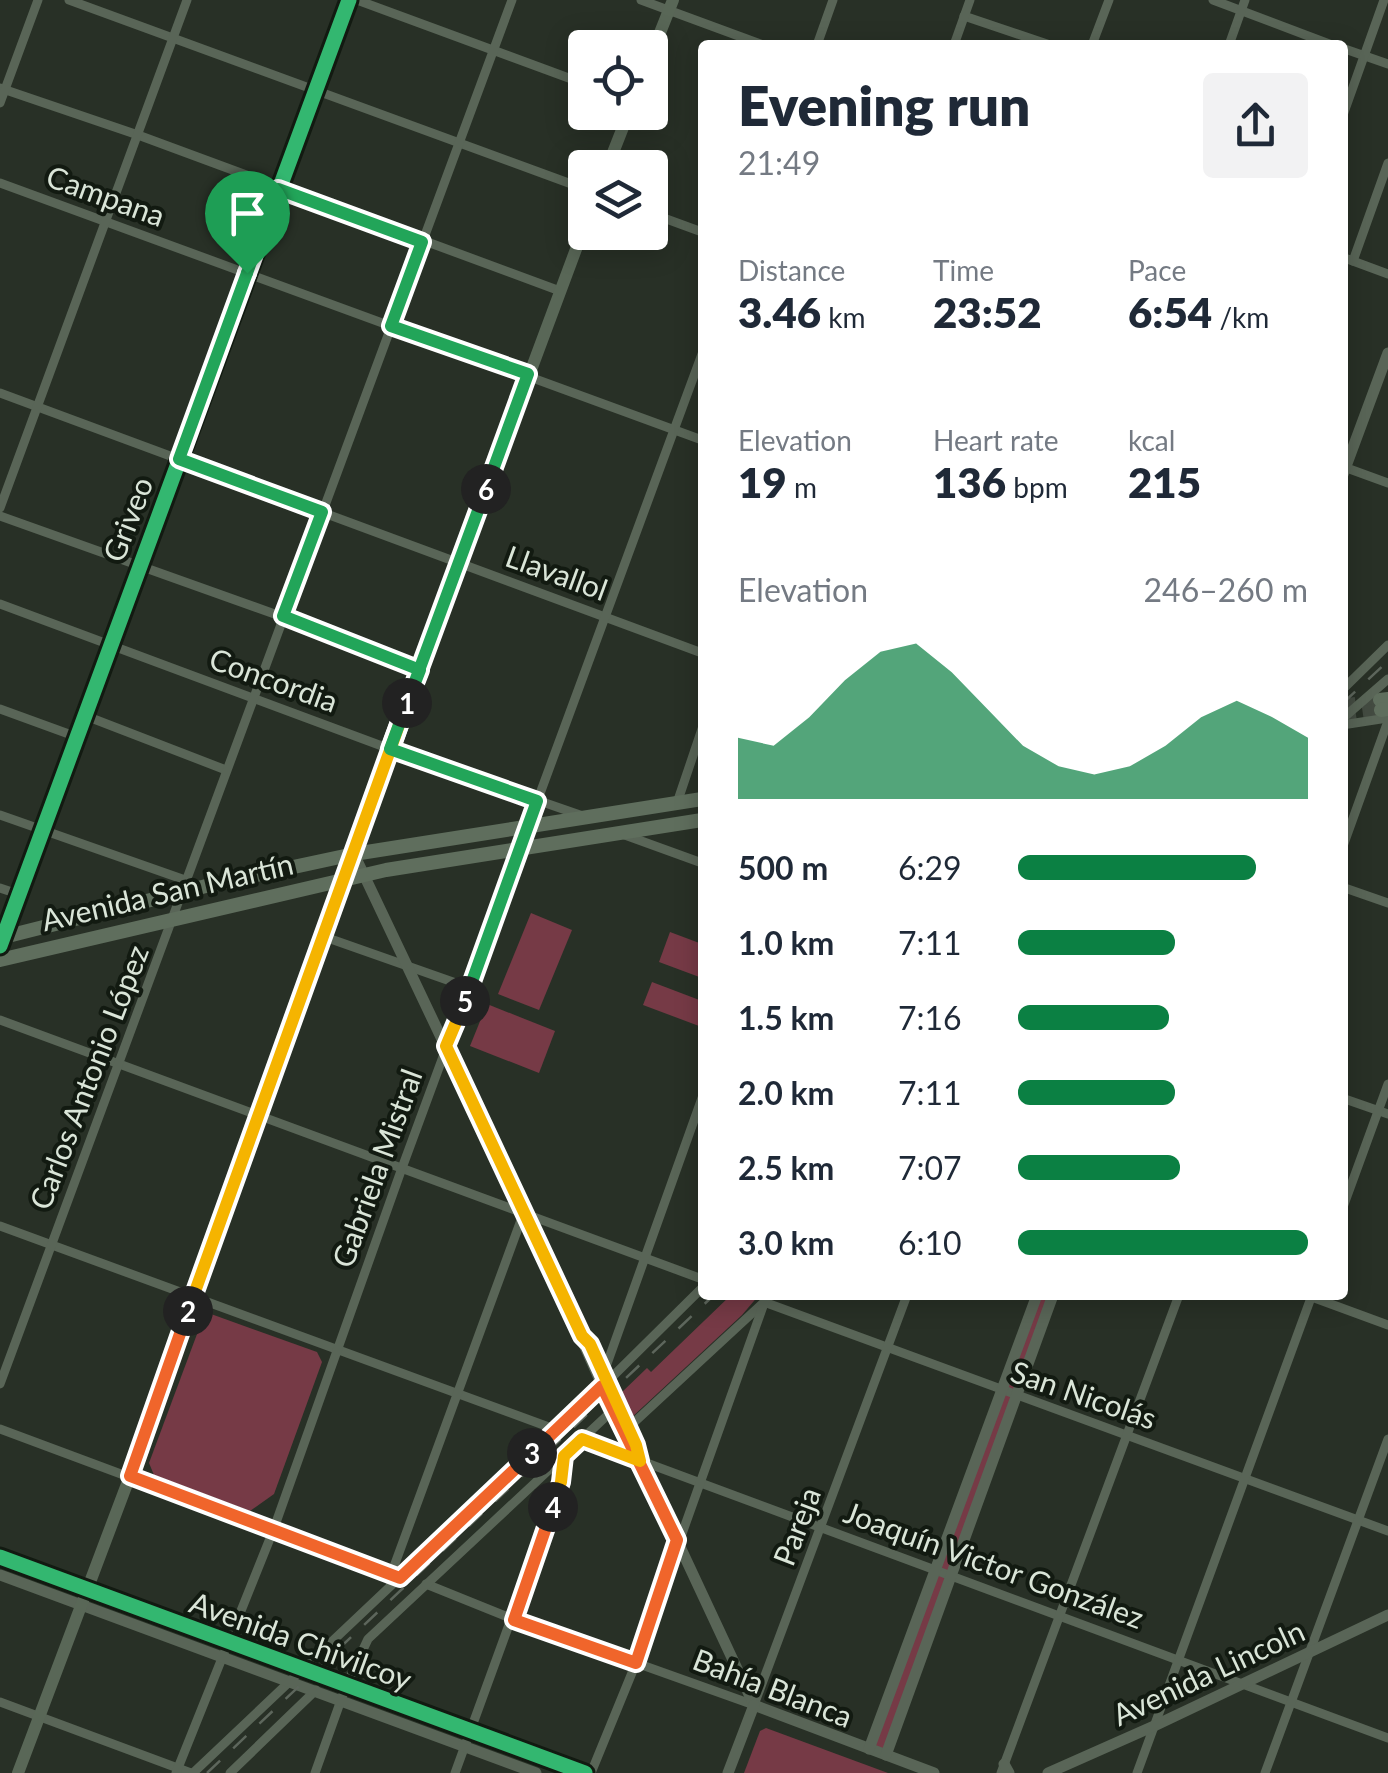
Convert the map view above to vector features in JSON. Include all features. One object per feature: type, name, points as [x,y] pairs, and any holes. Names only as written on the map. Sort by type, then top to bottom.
[{"type":"main road","points":[[661,30],[671,5]]},
{"type":"main road","points":[[18,1773],[130,1476],[390,749],[576,250]]},
{"type":"main road","name":"Avenida San Martín","points":[[1,940],[189,886],[354,854],[698,800]]},
{"type":"main road","name":"Avenida San Martín","points":[[0,960],[365,874],[698,821]]},
{"type":"street","points":[[0,103],[38,0]]},
{"type":"street","points":[[69,0],[568,183]]},
{"type":"street","points":[[0,508],[187,0]]},
{"type":"street","name":"Griveo","points":[[1,940],[349,0]]},
{"type":"street","points":[[357,0],[568,78]]},
{"type":"street","name":"Carlos Antonio López","points":[[0,1384],[118,1062],[189,886],[226,770],[512,0]]},
{"type":"street","points":[[641,0],[671,5],[752,40]]},
{"type":"street","points":[[818,40],[833,0]]},
{"type":"street","points":[[956,40],[970,0]]},
{"type":"street","points":[[1094,40],[1108,0]]},
{"type":"street","points":[[1214,0],[1243,5],[1321,40]]},
{"type":"street","points":[[1348,102],[1384,0]]},
{"type":"street","points":[[1231,40],[1243,5]]},
{"type":"street","points":[[964,16],[1035,40]]},
{"type":"street","points":[[1348,50],[1388,64]]},
{"type":"street","points":[[2,89],[560,292]]},
{"type":"street","points":[[1388,163],[1348,259],[1388,274]]},
{"type":"street","name":"Campana","points":[[0,183],[698,439]]},
{"type":"street","points":[[668,220],[698,231]]},
{"type":"street","points":[[1348,459],[1388,354]]},
{"type":"street","name":"Gabriela Mistral","points":[[177,1771],[273,1531],[446,1046],[698,365]]},
{"type":"street","name":"Llavallol","points":[[0,393],[698,651]]},
{"type":"street","points":[[1348,471],[1388,483]]},
{"type":"street","points":[[0,516],[283,616],[420,670]]},
{"type":"street","name":"Concordia","points":[[0,604],[390,749],[587,817]]},
{"type":"street","points":[[1348,684],[1388,644]]},
{"type":"street","points":[[1348,676],[1354,678]]},
{"type":"street","points":[[1348,716],[1388,679]]},
{"type":"street","points":[[0,709],[78,737]]},
{"type":"street","points":[[1348,720],[1386,710],[1378,750],[1348,832]]},
{"type":"street","points":[[86,716],[226,770]]},
{"type":"street","points":[[677,803],[698,741]]},
{"type":"street","points":[[0,815],[189,886]]},
{"type":"street","points":[[620,833],[698,861]]},
{"type":"street","points":[[354,854],[582,1336],[590,1344],[613,1410],[754,1705]]},
{"type":"street","points":[[0,888],[18,894]]},
{"type":"street","points":[[1348,889],[1388,904]]},
{"type":"street","points":[[324,937],[470,988]]},
{"type":"street","points":[[0,1020],[698,1277]]},
{"type":"street","points":[[1348,1196],[1383,1112],[1388,1084]]},
{"type":"street","points":[[1348,1100],[1383,1112]]},
{"type":"street","points":[[640,1461],[604,1381],[698,1109]]},
{"type":"street","points":[[395,1577],[524,1212]]},
{"type":"street","points":[[0,1226],[557,1430]]},
{"type":"street","points":[[0,1702],[177,1771],[192,1773],[698,1292]]},
{"type":"street","points":[[628,1428],[764,1300]]},
{"type":"street","points":[[588,1773],[636,1663],[765,1300]]},
{"type":"street","name":"San Nicolás","points":[[771,1300],[1016,1397],[1388,1531]]},
{"type":"street","name":"Pareja","points":[[728,1773],[905,1300]]},
{"type":"street","points":[[869,1749],[1035,1300]]},
{"type":"street","points":[[886,1755],[1051,1300]]},
{"type":"street","points":[[1005,1770],[1177,1300]]},
{"type":"street","points":[[1137,1773],[1309,1300]]},
{"type":"street","points":[[1321,1300],[1388,1325]]},
{"type":"street","points":[[315,1773],[364,1646],[613,1410]]},
{"type":"street","points":[[0,1428],[395,1577]]},
{"type":"street","name":"Joaquín Victor González","points":[[582,1439],[1388,1738]]},
{"type":"street","points":[[1266,1773],[1388,1439]]},
{"type":"street","points":[[455,1773],[514,1620],[561,1482],[564,1456]]},
{"type":"street","name":"Avenida Chivilcoy","points":[[0,1557],[87,1589],[292,1681],[536,1773]]},
{"type":"street","name":"Avenida Chivilcoy","points":[[0,1575],[226,1650],[302,1670],[588,1773]]},
{"type":"street","name":"Bahía Blanca","points":[[426,1584],[514,1620],[934,1773]]},
{"type":"street","name":"Avenida Lincoln","points":[[1048,1773],[1388,1615]]},
{"type":"street","points":[[230,1773],[316,1690]]},
{"type":"shaded area","points":[[531,913],[572,930],[539,1010],[498,994]]},
{"type":"shaded area","points":[[670,932],[698,942],[698,977],[659,962]]},
{"type":"shaded area","points":[[652,982],[698,999],[698,1026],[643,1005]]},
{"type":"shaded area","points":[[487,1004],[555,1031],[539,1073],[470,1046]]},
{"type":"shaded area","points":[[726,1300],[755,1300],[631,1418],[619,1396],[647,1368],[651,1372]]},
{"type":"shaded area","points":[[1035,1300],[1051,1300],[886,1755],[869,1749]]},
{"type":"shaded area","points":[[211,1314],[317,1352],[322,1362],[274,1494],[250,1511],[154,1475],[149,1463],[203,1318]]},
{"type":"shaded area","points":[[766,1728],[888,1773],[744,1773],[760,1731]]},
{"type":"tunnel","points":[[1348,705],[1380,700]]},
{"type":"tunnel","points":[[1348,715],[1381,710]]},
{"type":"railway","points":[[1348,698],[1388,661]]},
{"type":"railway","points":[[207,1773],[709,1300]]},
{"type":"cycle path","points":[[0,946],[349,0]]},
{"type":"cycle path","points":[[0,1557],[585,1773]]},
{"type":"route","points":[[247,273],[179,459],[322,512],[283,616],[420,670],[390,749],[346,878],[193,1296],[130,1476],[400,1578],[602,1386],[630,1448],[640,1461],[677,1540],[636,1663],[514,1620],[561,1482],[564,1456],[582,1439],[640,1461],[590,1344],[582,1336],[446,1046],[537,801],[390,749],[420,670],[528,374],[391,326],[422,242],[278,189],[247,273]]}]
